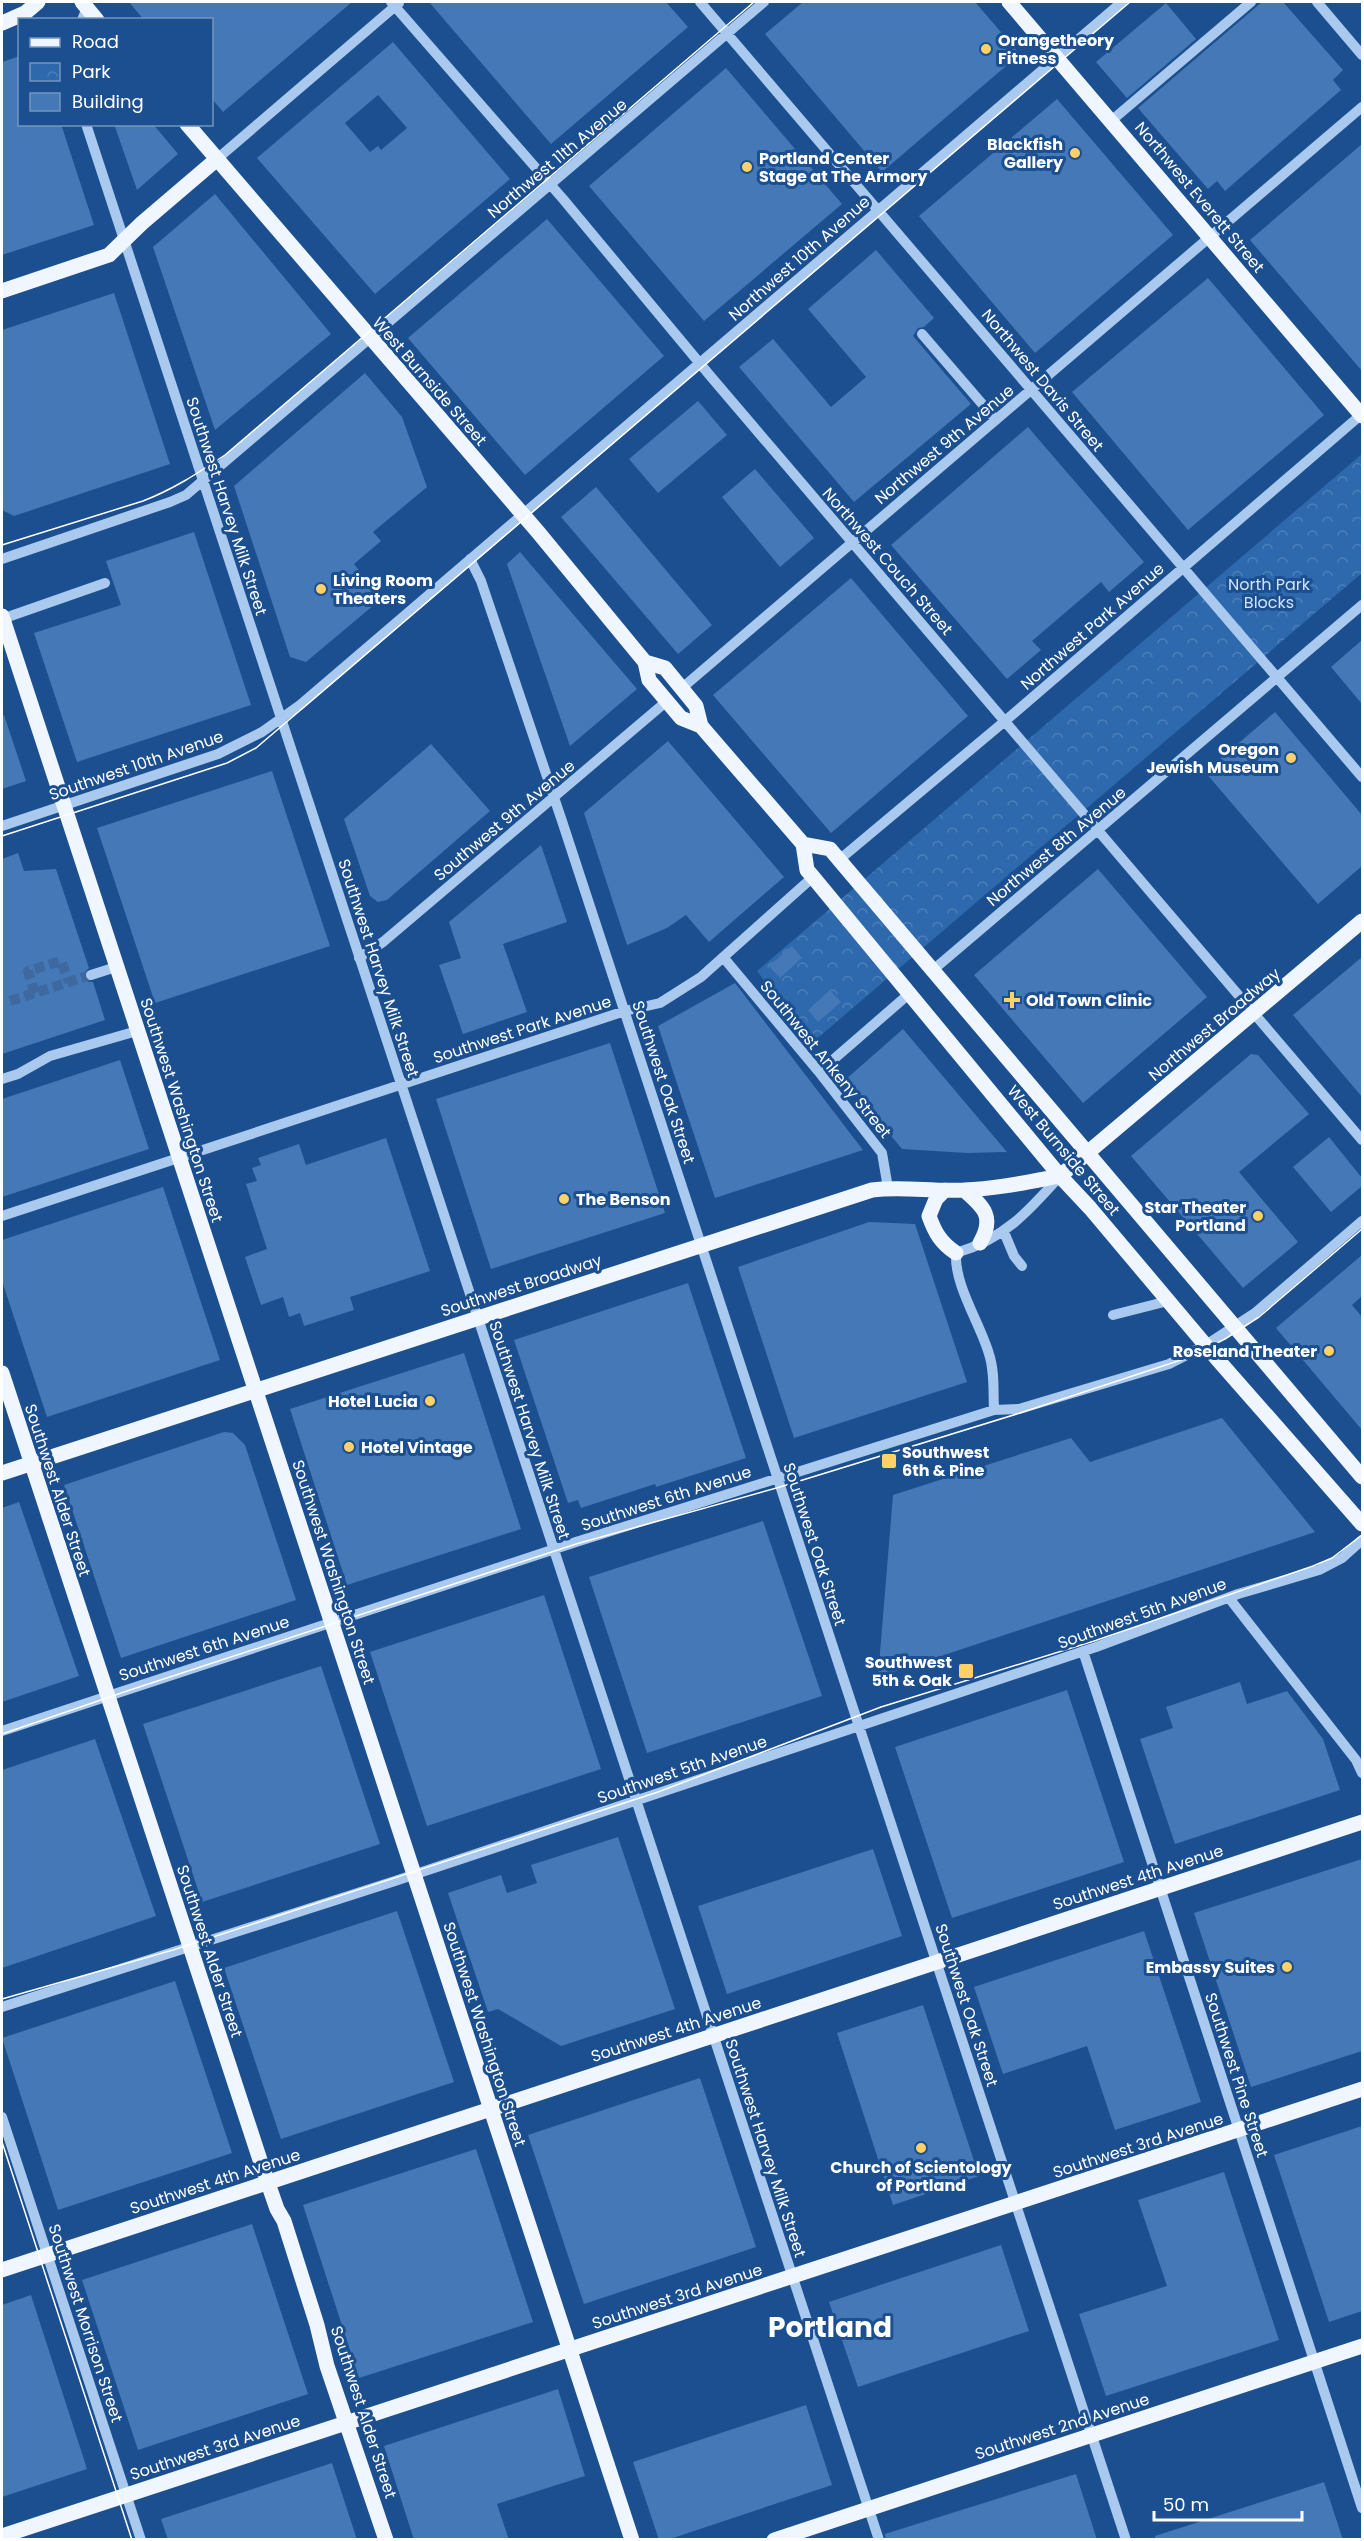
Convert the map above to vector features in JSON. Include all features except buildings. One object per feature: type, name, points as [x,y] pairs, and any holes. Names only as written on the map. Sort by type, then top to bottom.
[{"type":"main road","points":[[2,23],[24,13],[38,2]]},
{"type":"main road","name":"Northwest Everett Street","points":[[1009,2],[1362,415]]},
{"type":"main road","name":"West Burnside Street","points":[[189,126],[522,514],[645,662],[650,680],[681,718],[700,726],[803,844],[807,870],[1060,1176],[1362,1524]]},
{"type":"main road","points":[[2,291],[109,255],[217,159]]},
{"type":"main road","name":"Southwest Washington Street","points":[[2,617],[632,2540]]},
{"type":"main road","name":"West Burnside Street","points":[[645,662],[665,668],[696,705],[700,726]]},
{"type":"main road","name":"West Burnside Street","points":[[803,844],[830,849],[1362,1478]]},
{"type":"main road","name":"Northwest Broadway","points":[[1087,1154],[1362,921]]},
{"type":"main road","name":"Southwest Broadway","points":[[2,1473],[872,1190],[888,1188],[964,1190],[1004,1187],[1060,1176],[1087,1154]]},
{"type":"main road","points":[[945,1190],[936,1199],[929,1216],[936,1234],[945,1245],[956,1252]]},
{"type":"main road","points":[[964,1190],[980,1203],[986,1213],[987,1231],[980,1243]]},
{"type":"main road","name":"Southwest Alder Street","points":[[2,1373],[30,1464],[268,2182],[277,2209],[284,2221],[327,2366],[386,2540]]},
{"type":"main road","name":"Southwest 4th Avenue","points":[[2,2270],[1362,1822]]},
{"type":"main road","name":"Southwest 3rd Avenue","points":[[2,2536],[1362,2090]]},
{"type":"main road","name":"Southwest 2nd Avenue","points":[[774,2540],[1362,2346]]},
{"type":"street","name":"Northwest Davis Street","points":[[700,2],[1362,777]]},
{"type":"street","name":"Northwest 11th Avenue","points":[[2,559],[177,500],[764,2]]},
{"type":"street","name":"Northwest 10th Avenue","points":[[522,514],[1122,2]]},
{"type":"street","points":[[1111,121],[1251,2]]},
{"type":"street","points":[[1317,2],[1362,55]]},
{"type":"street","points":[[217,159],[395,3]]},
{"type":"street","name":"Northwest Couch Street","points":[[395,3],[1362,1140]]},
{"type":"street","name":"Northwest 9th Avenue","points":[[682,688],[1362,107]]},
{"type":"street","name":"Southwest Harvey Milk Street","points":[[88,126],[202,481],[879,2540]]},
{"type":"street","points":[[922,333],[996,420]]},
{"type":"street","name":"Northwest Park Avenue","points":[[839,860],[1362,415]]},
{"type":"street","name":"Southwest 10th Avenue","points":[[2,826],[218,754],[248,740],[281,719],[522,514]]},
{"type":"street","name":"Southwest Oak Street","points":[[470,559],[481,581],[625,1011],[1126,2540]]},
{"type":"street","points":[[2,617],[105,584]]},
{"type":"street","name":"Northwest 8th Avenue","points":[[933,970],[1362,604]]},
{"type":"street","name":"Southwest 9th Avenue","points":[[359,958],[383,942],[667,701]]},
{"type":"street","name":"Southwest Park Avenue","points":[[2,1216],[625,1011],[660,1003],[701,977],[813,877]]},
{"type":"street","name":"Southwest Ankeny Street","points":[[723,957],[819,1072],[882,1153],[888,1188]]},
{"type":"street","points":[[91,975],[116,967]]},
{"type":"street","points":[[819,1072],[910,993]]},
{"type":"street","points":[[2,1079],[18,1074],[50,1056],[137,1031]]},
{"type":"street","name":"Southwest Broadway","points":[[956,1252],[1004,1232],[1021,1220],[1060,1176]]},
{"type":"street","name":"Southwest 6th Avenue","points":[[2,1731],[554,1550],[994,1410],[1019,1409],[1169,1364],[1235,1328],[1362,1221]]},
{"type":"street","points":[[1004,1232],[1014,1256],[1022,1266]]},
{"type":"street","points":[[956,1252],[958,1269],[992,1365],[994,1410]]},
{"type":"street","points":[[1113,1315],[1168,1300]]},
{"type":"street","name":"Southwest 5th Avenue","points":[[2,2007],[636,1801],[1083,1651],[1229,1598],[1319,1570],[1342,1558],[1362,1540]]},
{"type":"street","points":[[1229,1598],[1356,1760],[1362,1773]]},
{"type":"street","name":"Southwest Pine Street","points":[[1083,1651],[1362,2508]]},
{"type":"street","name":"Southwest Morrison Street","points":[[2,2117],[141,2540]]},
{"type":"green space","name":"North Park Blocks","points":[[1362,454],[1362,573],[813,1042],[757,971]]},
{"type":"tunnel","points":[[35,993],[28,971],[61,961],[69,982]]},
{"type":"tunnel","points":[[10,1001],[91,975]]},
{"type":"tram line","points":[[2,545],[143,501],[175,486],[225,455],[754,2]]},
{"type":"tram line","points":[[2,836],[227,763],[256,748],[1130,2]]},
{"type":"tram line","points":[[2,1734],[576,1544],[780,1487],[1020,1413],[1187,1358],[1225,1339],[1259,1317],[1362,1229]]},
{"type":"tram line","points":[[2,1999],[173,1950],[658,1792],[881,1707],[1094,1641],[1313,1566],[1332,1558],[1362,1535]]},
{"type":"tram line","points":[[2,2142],[132,2540]]},
{"type":"place","name":"Orangetheory Fitness","points":[[986,49]]},
{"type":"place","name":"Blackfish Gallery","points":[[1075,153]]},
{"type":"place","name":"Portland Center Stage at The Armory","points":[[747,167]]},
{"type":"place","name":"Living Room Theaters","points":[[321,589]]},
{"type":"place","name":"Oregon Jewish Museum","points":[[1291,758]]},
{"type":"place","name":"Old Town Clinic","points":[[1012,1000]]},
{"type":"place","name":"The Benson","points":[[564,1199]]},
{"type":"place","name":"Star Theater Portland","points":[[1258,1216]]},
{"type":"place","name":"Roseland Theater","points":[[1329,1351]]},
{"type":"place","name":"Hotel Lucia","points":[[430,1401]]},
{"type":"place","name":"Hotel Vintage","points":[[349,1447]]},
{"type":"place","name":"Southwest 6th & Pine","points":[[889,1461]]},
{"type":"place","name":"Southwest 5th & Oak","points":[[966,1671]]},
{"type":"place","name":"Embassy Suites","points":[[1287,1967]]},
{"type":"place","name":"Church of Scientology of Portland","points":[[921,2148]]},
{"type":"district","name":"Portland","points":[[830,2327]]}]
